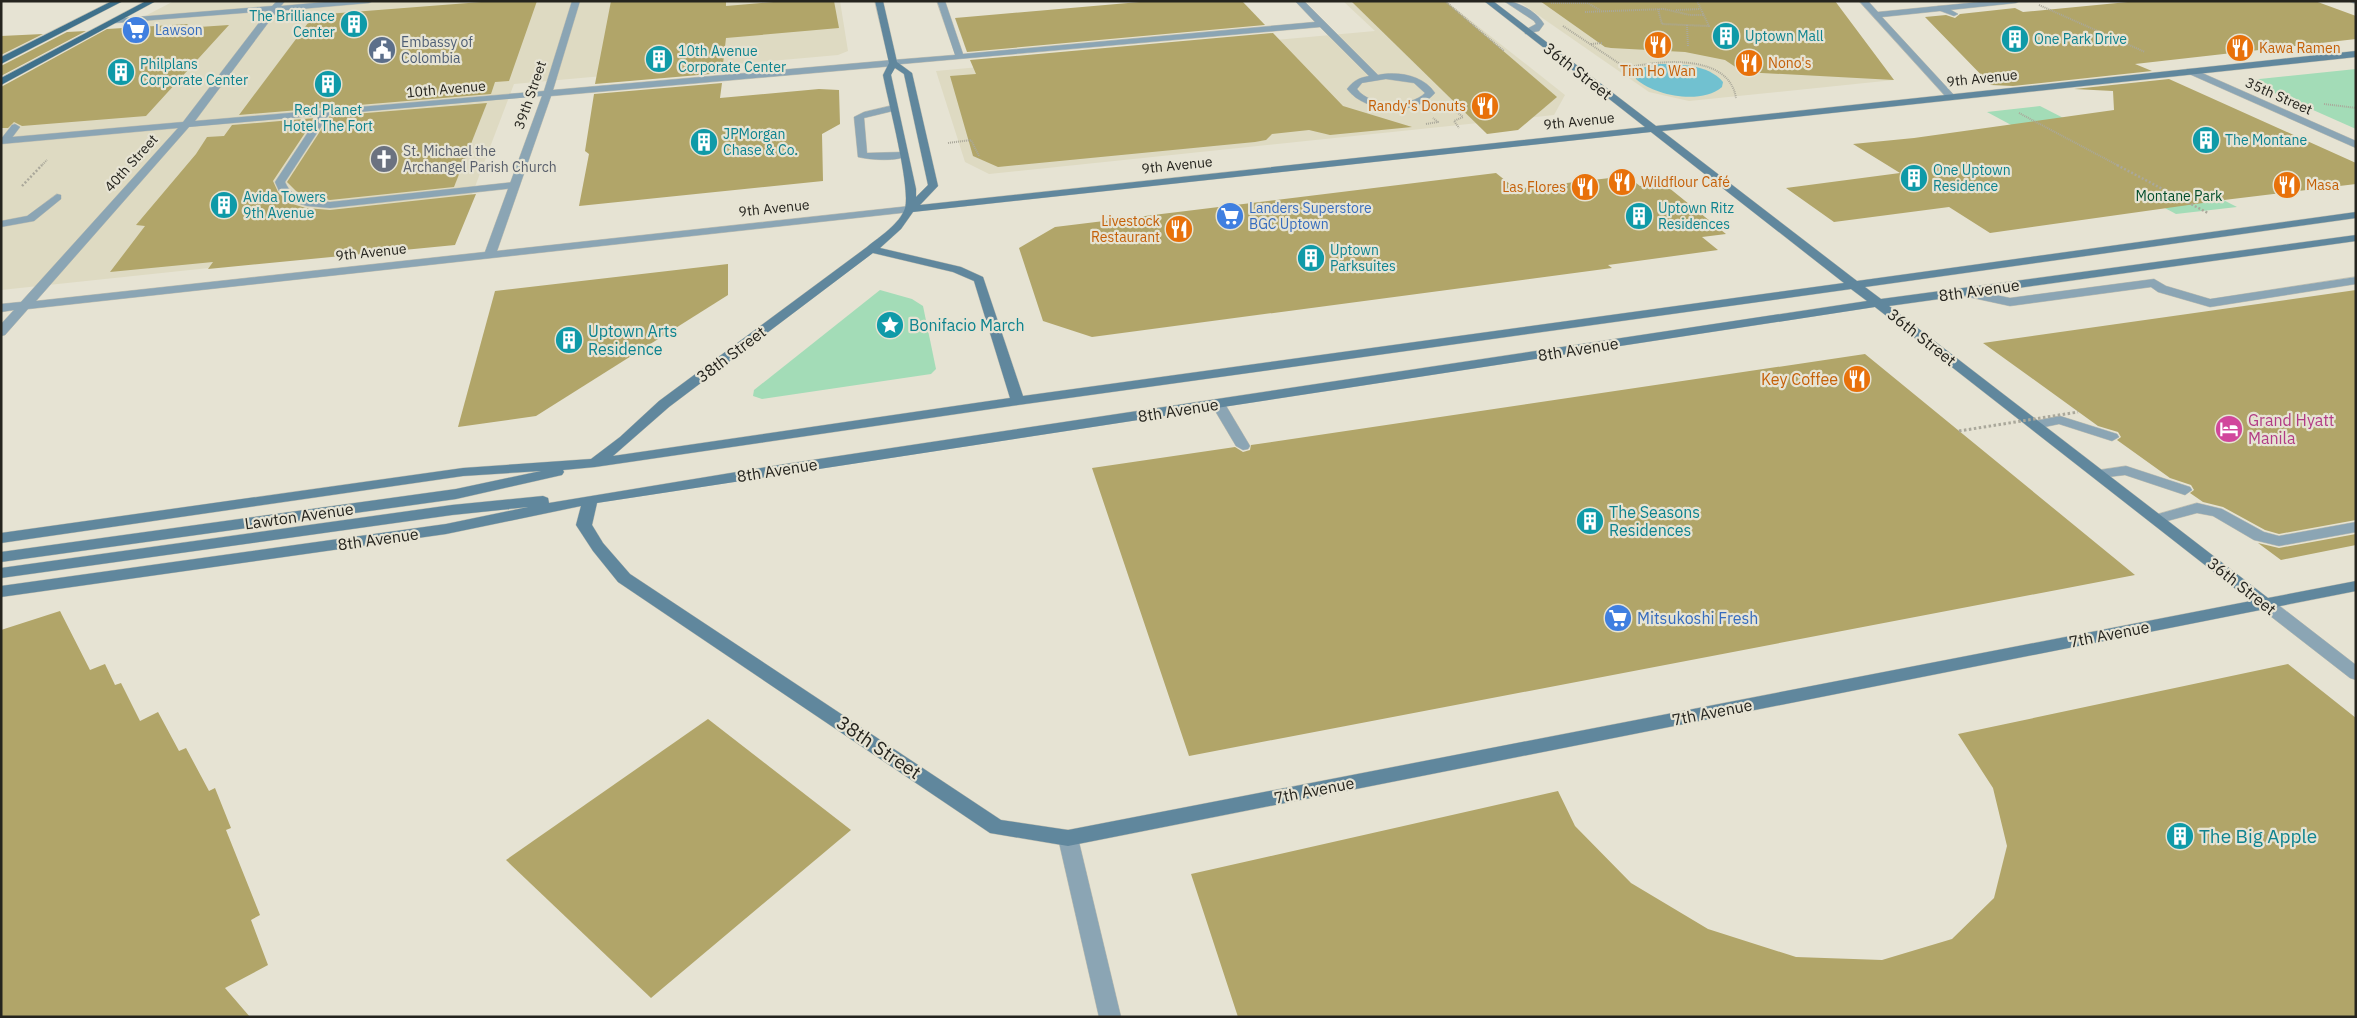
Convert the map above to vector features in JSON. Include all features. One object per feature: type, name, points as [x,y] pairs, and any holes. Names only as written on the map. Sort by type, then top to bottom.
[{"type":"main road","points":[[1,61],[119,1]]},
{"type":"main road","points":[[1,82],[152,1]]},
{"type":"street","points":[[115,21],[278,4],[369,1]]},
{"type":"street","name":"39th Street","points":[[490,254],[547,93],[576,1]]},
{"type":"street","points":[[880,1],[893,63],[887,75],[911,188],[910,209]]},
{"type":"street","points":[[941,1],[960,57]]},
{"type":"street","points":[[1300,1],[1375,77],[1407,79],[1424,85],[1430,93],[1423,101],[1396,106],[1366,101],[1354,93],[1352,89],[1359,81],[1375,77]]},
{"type":"street","name":"36th Street","points":[[1488,1],[2356,674]]},
{"type":"street","points":[[1508,1],[1538,19],[1540,24],[1528,32]]},
{"type":"street","points":[[1863,1],[1950,96]]},
{"type":"street","points":[[1874,15],[2016,1]]},
{"type":"street","name":"40th Street","points":[[1,332],[185,126],[278,4]]},
{"type":"street","points":[[1941,8],[1954,14]]},
{"type":"street","name":"10th Avenue","points":[[3,141],[960,57],[985,51],[1321,24]]},
{"type":"street","name":"9th Avenue","points":[[1,308],[1652,128],[2356,54]]},
{"type":"street","name":"38th Street","points":[[595,462],[625,440],[664,404],[871,249],[897,227],[910,209],[933,186],[908,73],[893,63]]},
{"type":"street","name":"35th Street","points":[[2190,71],[2356,145]]},
{"type":"street","points":[[894,108],[867,114],[859,118],[862,155],[873,157],[903,155]]},
{"type":"street","points":[[325,113],[280,182],[282,190],[290,197],[301,202],[330,206],[514,189]]},
{"type":"street","points":[[3,141],[15,127]]},
{"type":"street","points":[[474,198],[514,189]]},
{"type":"street","points":[[2,224],[30,219],[57,197]]},
{"type":"street","name":"8th Avenue","points":[[1,538],[463,472],[595,462],[1852,284],[2356,215]]},
{"type":"street","name":"8th Avenue","points":[[1,592],[446,529],[590,499],[1878,304],[2356,239]]},
{"type":"street","points":[[871,249],[957,269],[979,279],[1010,371],[1018,401]]},
{"type":"street","points":[[1963,292],[2010,302],[2142,283],[2154,284],[2162,289],[2210,303],[2356,280]]},
{"type":"street","points":[[1218,404],[1242,446]]},
{"type":"street","points":[[2035,425],[2060,420],[2112,437]]},
{"type":"street","name":"Lawton Avenue","points":[[1,556],[456,494],[519,482],[595,462]]},
{"type":"street","points":[[2099,474],[2126,470],[2185,490]]},
{"type":"street","name":"38th Street","points":[[590,499],[584,525],[598,547],[624,578],[997,826],[1068,838]]},
{"type":"street","name":"Lawton Avenue","points":[[1,572],[494,504],[590,499]]},
{"type":"street","points":[[2156,519],[2197,508],[2216,512],[2258,536],[2279,542],[2356,527]]},
{"type":"street","name":"7th Avenue","points":[[1068,838],[2356,586]]},
{"type":"street","points":[[1068,838],[1110,1017]]},
{"type":"path","points":[[1444,1],[1504,51]]},
{"type":"path","points":[[1658,9],[1662,24],[1710,26],[1697,1]]},
{"type":"path","points":[[1546,6],[1552,3],[1579,2],[1595,6],[1600,10]]},
{"type":"path","points":[[2038,5],[2146,53]]},
{"type":"path","points":[[1585,12],[1700,8]]},
{"type":"path","points":[[1676,10],[1690,15],[1704,15]]},
{"type":"path","points":[[1561,24],[1626,68],[1655,62],[1692,64],[1726,76],[1733,85],[1737,101]]},
{"type":"path","points":[[1687,25],[1688,47]]},
{"type":"path","points":[[1590,44],[1602,43]]},
{"type":"path","points":[[2010,109],[2242,230]]},
{"type":"path","points":[[1460,131],[1454,121],[1463,116]]},
{"type":"path","points":[[948,142],[971,140],[979,156]]},
{"type":"path","points":[[22,186],[49,158]]},
{"type":"path","points":[[1959,431],[2078,412]]},
{"type":"shaded area","points":[[174,1],[840,1],[848,51],[838,55],[514,84],[454,242],[1,290],[1,91]]},
{"type":"shaded area","points":[[1343,1],[1446,1],[1565,95],[1554,115],[989,174],[965,162],[936,71],[1375,31]]},
{"type":"shaded area","name":"Uptown Mall","points":[[1518,1],[1835,1],[1894,80],[1689,101],[1649,92]]},
{"type":"green space","points":[[2356,69],[2356,129],[2252,83],[2250,80]]},
{"type":"green space","name":"Montane Park","points":[[2040,106],[2237,207],[2176,214],[1987,112]]},
{"type":"green space","points":[[880,290],[912,299],[923,306],[936,369],[931,374],[762,399],[753,396],[754,390]]},
{"type":"water","points":[[1658,64],[1701,68],[1717,76],[1723,82],[1722,87],[1713,93],[1702,96],[1678,96],[1654,90],[1636,79],[1635,74],[1638,69]]},
{"type":"building","points":[[494,1],[537,1],[509,81],[495,82],[491,94],[239,115],[314,15]]},
{"type":"building","points":[[611,1],[726,1],[726,6],[785,1],[834,1],[839,28],[726,38],[722,73],[595,84]]},
{"type":"building","points":[[1151,1],[1242,1],[1265,25],[967,52],[955,18]]},
{"type":"building","points":[[1351,1],[1445,1],[1557,97],[1518,130],[1487,134]]},
{"type":"building","name":"Uptown Mall","points":[[1540,1],[1835,1],[1894,80],[1743,72],[1725,60],[1685,52],[1605,47]]},
{"type":"building","points":[[2138,1],[2315,1],[2356,16],[2356,39],[2135,64],[2152,71],[2013,86],[1991,85],[1925,17],[1946,15],[1955,18],[1960,14],[2015,8],[2023,12]]},
{"type":"building","name":"Philplans Corporate Center","points":[[188,24],[184,28],[229,25],[146,116],[22,126],[14,122],[8,128],[1,128],[1,87],[107,29]]},
{"type":"building","points":[[86,31],[1,76],[1,66],[67,32]]},
{"type":"building","points":[[1273,33],[1343,106],[1412,127],[1330,135],[1309,130],[1272,134],[1266,140],[1255,142],[998,167],[973,156],[950,76],[976,74],[970,60]]},
{"type":"building","points":[[43,34],[1,55],[1,36]]},
{"type":"building","points":[[2169,79],[2356,163],[2356,184],[2224,200],[1990,233],[1949,207],[1834,222],[1786,188],[1900,173],[1853,144],[1914,138],[2114,110],[2113,91],[2074,89]]},
{"type":"building","name":"JPMorgan Chase & Co.","points":[[722,83],[720,98],[819,89],[839,90],[840,124],[822,134],[823,181],[579,206],[589,154],[585,151],[594,94]]},
{"type":"building","name":"St. Michael the Archangel Parish Church","points":[[487,103],[454,187],[330,200],[299,194],[287,182],[330,116]]},
{"type":"building","name":"Avida Towers 9th Avenue","points":[[315,118],[273,181],[278,192],[289,203],[306,208],[330,210],[476,194],[455,245],[208,269],[213,262],[110,272],[145,226],[136,225],[196,154],[207,137],[224,136],[232,125]]},
{"type":"building","name":"Uptown Parksuites","points":[[1496,173],[1516,189],[1627,176],[1640,186],[1663,183],[1726,234],[1702,237],[1718,250],[1608,265],[1612,268],[1092,337],[1043,321],[1019,248],[1055,227]]},
{"type":"building","name":"Uptown Arts Residence","points":[[728,264],[728,295],[536,416],[458,427],[495,291]]},
{"type":"building","name":"Grand Hyatt Manila","points":[[2356,290],[2356,520],[2279,534],[2265,530],[2223,507],[2203,502],[2190,493],[2194,490],[2191,485],[2170,478],[2117,440],[2121,437],[2118,432],[2098,426],[1983,343]]},
{"type":"building","name":"The Seasons Residences","points":[[1865,354],[2135,575],[1189,756],[1092,468],[1235,447],[1243,452],[1250,450],[1251,445]]},
{"type":"building","points":[[2356,534],[2356,545],[2281,560],[2258,543],[2279,548]]},
{"type":"building","points":[[60,611],[90,670],[105,664],[115,685],[121,683],[140,721],[158,712],[179,751],[186,748],[209,791],[215,788],[231,828],[226,830],[260,915],[251,920],[268,965],[225,988],[250,1017],[1,1017],[1,630]]},
{"type":"building","name":"The Big Apple","points":[[2288,664],[2356,718],[2356,1017],[1238,1017],[1191,874],[1558,791],[1575,826],[1631,883],[1708,929],[1796,957],[1882,960],[1952,939],[1994,898],[2007,846],[1993,788],[1958,734]]},
{"type":"building","points":[[708,719],[851,830],[651,998],[506,860]]},
{"type":"place","name":"The Brilliance Center","points":[[354,24]]},
{"type":"place","name":"Lawson","points":[[136,30]]},
{"type":"place","name":"Uptown Mall","points":[[1726,36]]},
{"type":"place","name":"One Park Drive","points":[[2015,39]]},
{"type":"place","name":"Tim Ho Wan","points":[[1658,45]]},
{"type":"place","name":"Kawa Ramen","points":[[2240,48]]},
{"type":"place","name":"Embassy of Colombia","points":[[382,50]]},
{"type":"place","name":"10th Avenue Corporate Center","points":[[659,59]]},
{"type":"place","name":"Nono's","points":[[1749,63]]},
{"type":"place","name":"Philplans Corporate Center","points":[[121,72]]},
{"type":"place","name":"Red Planet Hotel The Fort","points":[[328,84]]},
{"type":"place","name":"Randy's Donuts","points":[[1485,106]]},
{"type":"place","name":"The Montane","points":[[2206,140]]},
{"type":"place","name":"JPMorgan Chase & Co.","points":[[704,142]]},
{"type":"place","name":"St. Michael the Archangel Parish Church","points":[[384,159]]},
{"type":"place","name":"One Uptown Residence","points":[[1914,178]]},
{"type":"place","name":"Wildflour Café","points":[[1622,182]]},
{"type":"place","name":"Masa","points":[[2287,185]]},
{"type":"place","name":"Las Flores","points":[[1585,187]]},
{"type":"place","name":"Avida Towers 9th Avenue","points":[[224,205]]},
{"type":"place","name":"Landers Superstore BGC Uptown","points":[[1230,216]]},
{"type":"place","name":"Uptown Ritz Residences","points":[[1639,216]]},
{"type":"place","name":"Livestock Restaurant","points":[[1179,229]]},
{"type":"place","name":"Uptown Parksuites","points":[[1311,258]]},
{"type":"place","name":"Bonifacio March","points":[[890,325]]},
{"type":"place","name":"Uptown Arts Residence","points":[[569,340]]},
{"type":"place","name":"Key Coffee","points":[[1857,379]]},
{"type":"place","name":"Grand Hyatt Manila","points":[[2229,429]]},
{"type":"place","name":"The Seasons Residences","points":[[1590,521]]},
{"type":"place","name":"Mitsukoshi Fresh","points":[[1618,618]]},
{"type":"place","name":"The Big Apple","points":[[2180,836]]}]
